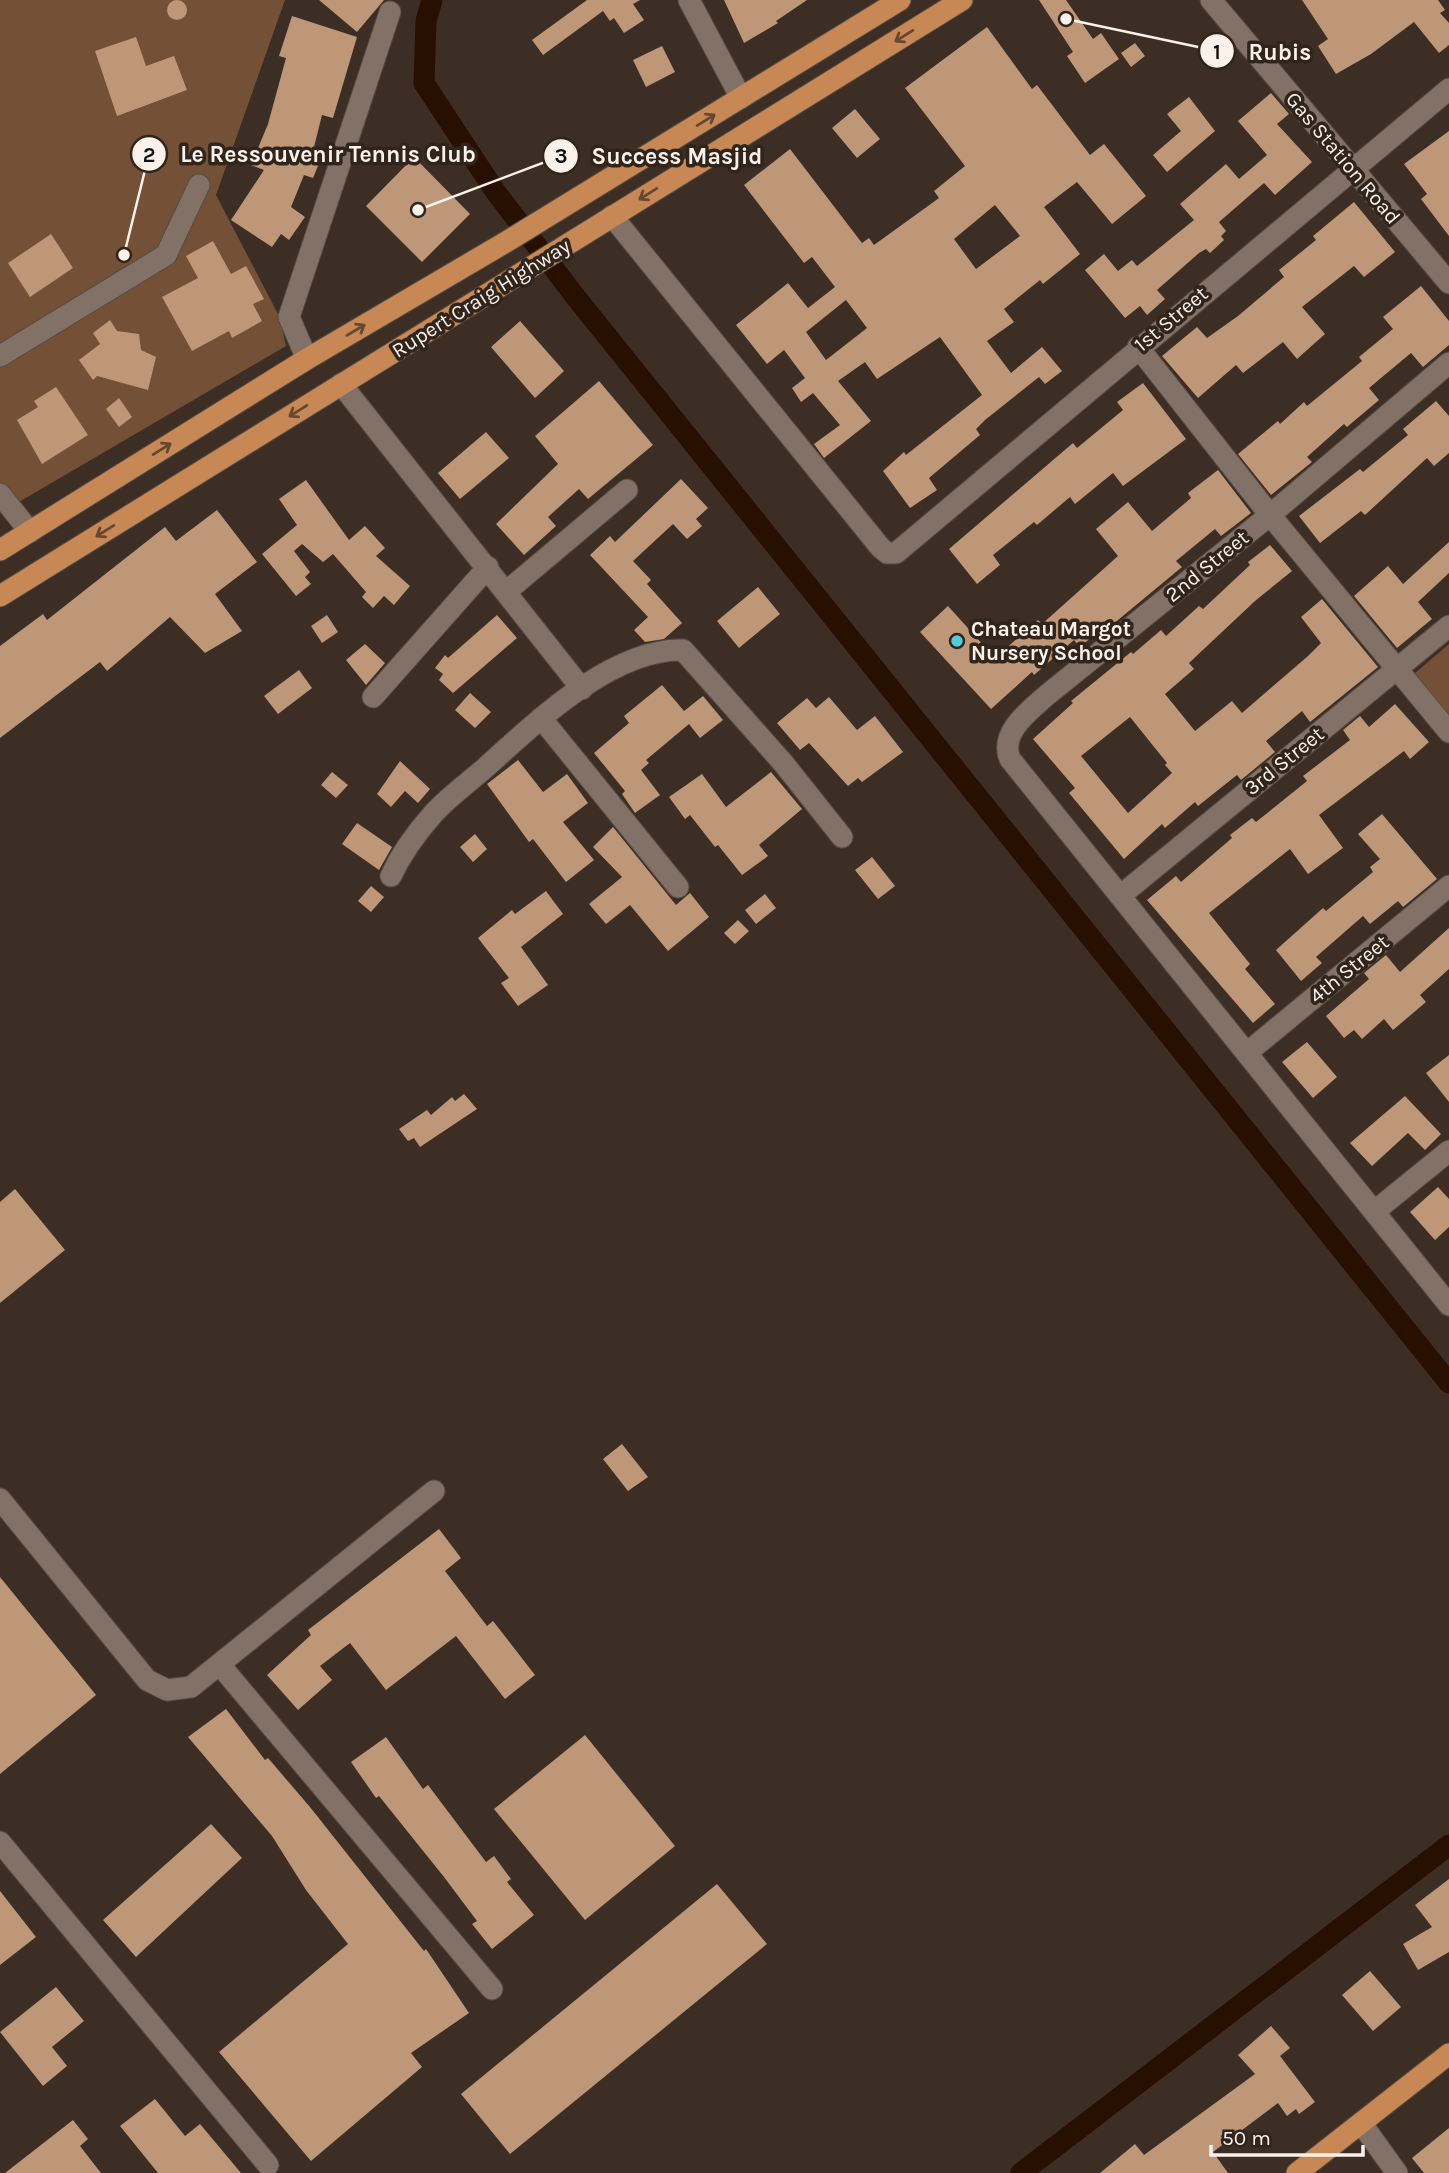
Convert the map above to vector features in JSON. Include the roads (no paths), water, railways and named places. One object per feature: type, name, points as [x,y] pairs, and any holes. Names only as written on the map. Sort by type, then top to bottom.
[{"type":"main road","name":"Rupert Craig Highway","points":[[0,550],[307,359],[543,220],[900,0]]},
{"type":"main road","name":"Rupert Craig Highway","points":[[0,596],[962,0]]},
{"type":"main road","points":[[1297,2173],[1449,2054]]},
{"type":"street","points":[[689,0],[741,98]]},
{"type":"street","name":"Gas Station Road","points":[[1211,0],[1449,283]]},
{"type":"street","points":[[307,359],[289,317],[390,12]]},
{"type":"street","name":"1st Street","points":[[612,216],[880,547],[887,553],[896,553],[1138,347],[1449,89]]},
{"type":"street","points":[[0,356],[166,254],[199,186]]},
{"type":"street","points":[[1138,347],[1270,515],[1449,732]]},
{"type":"street","name":"2nd Street","points":[[1120,896],[1029,782],[1007,750],[1008,740],[1023,716],[1270,515],[1449,363]]},
{"type":"street","points":[[341,384],[582,689]]},
{"type":"street","points":[[507,591],[627,489]]},
{"type":"street","points":[[0,494],[30,532]]},
{"type":"street","points":[[373,697],[488,567]]},
{"type":"street","name":"3rd Street","points":[[1120,896],[1449,626]]},
{"type":"street","points":[[391,876],[433,813],[541,718],[582,689],[635,659],[663,649],[683,650],[784,764],[842,837]]},
{"type":"street","points":[[541,718],[678,887]]},
{"type":"street","name":"4th Street","points":[[1248,1052],[1449,886]]},
{"type":"street","points":[[1120,896],[1449,1305]]},
{"type":"street","points":[[1376,1211],[1449,1151]]},
{"type":"street","points":[[0,1499],[147,1680],[166,1690],[191,1687],[434,1491]]},
{"type":"street","points":[[220,1665],[492,1989]]},
{"type":"street","points":[[0,1842],[268,2165]]},
{"type":"street","points":[[1361,2123],[1397,2173]]},
{"type":"waterway","points":[[432,0],[426,21],[424,83],[495,191],[574,295],[1449,1383]]},
{"type":"waterway","points":[[1021,2173],[1449,1845]]},
{"type":"place","name":"Rubis","points":[[1066,19]]},
{"type":"place","name":"Success Masjid","points":[[418,210]]},
{"type":"place","name":"Le Ressouvenir Tennis Club","points":[[124,255]]},
{"type":"place","name":"Chateau Margot Nursery School","points":[[957,641]]}]
